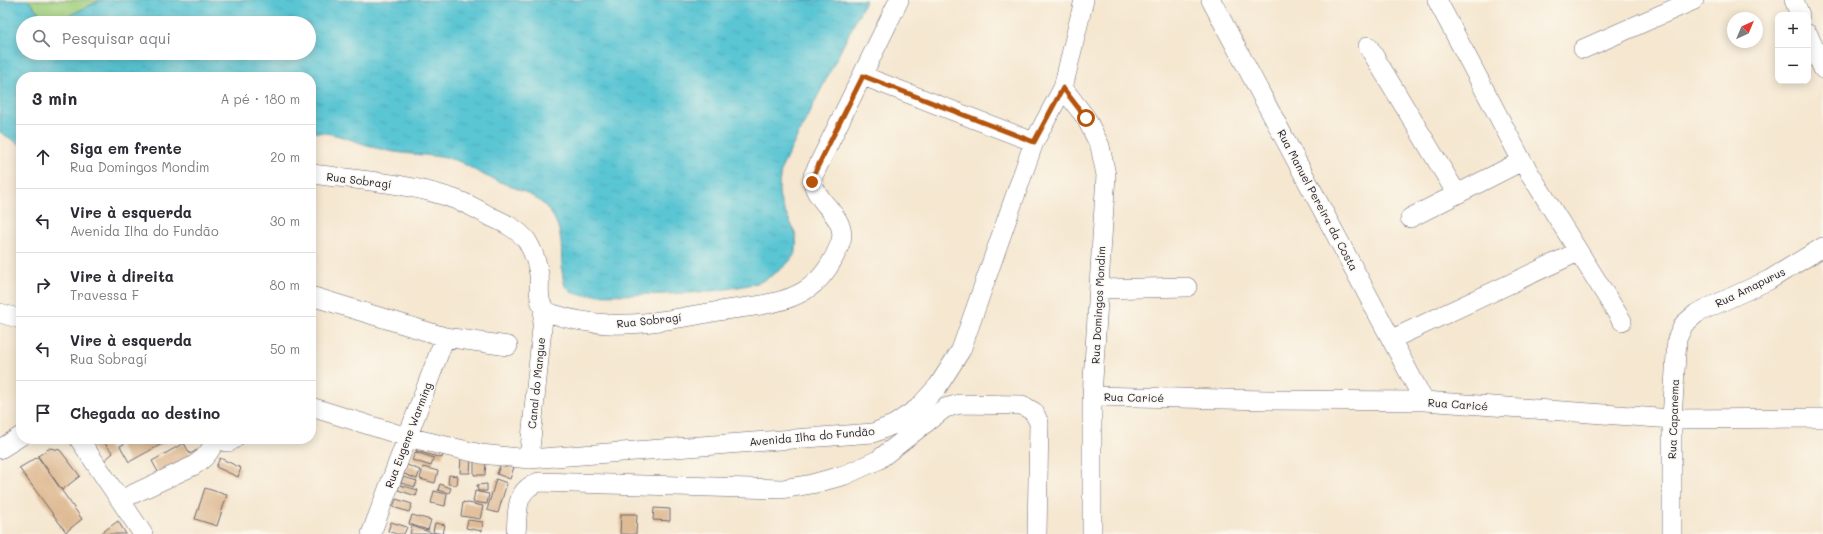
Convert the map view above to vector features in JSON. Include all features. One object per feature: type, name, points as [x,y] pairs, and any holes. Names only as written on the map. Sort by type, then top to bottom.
[{"type":"street","name":"Rua Sobragí","points":[[316,175],[404,185],[458,200],[510,226],[526,240],[535,257],[540,276],[538,291],[540,302],[544,308],[552,313],[578,320],[618,324],[663,320],[781,301],[804,291],[825,272],[841,244],[842,235],[840,224],[813,186],[813,176],[899,0]]},
{"type":"street","name":"Avenida Ilha do Fundão","points":[[316,409],[407,437],[481,454],[529,459],[873,433],[895,424],[918,408],[938,386],[961,350],[1034,142],[1063,88],[1084,0]]},
{"type":"street","name":"Rua Manuel Pereira da Costa","points":[[1211,0],[1424,401]]},
{"type":"street","points":[[1437,0],[1522,161],[1622,321]]},
{"type":"street","points":[[1583,48],[1694,0]]},
{"type":"street","points":[[1794,0],[1799,12]]},
{"type":"street","points":[[1811,41],[1823,69]]},
{"type":"street","points":[[1368,46],[1457,194]]},
{"type":"street","points":[[863,76],[1034,142]]},
{"type":"street","name":"Rua Domingos Mondim","points":[[1063,88],[1086,118],[1100,146],[1106,175],[1092,396],[1092,534]]},
{"type":"street","points":[[1410,218],[1522,161]]},
{"type":"street","name":"Rua Amapurus","points":[[1697,313],[1769,280],[1823,247]]},
{"type":"street","points":[[1392,339],[1578,252]]},
{"type":"street","points":[[1099,289],[1187,287]]},
{"type":"street","points":[[316,298],[445,337],[508,346]]},
{"type":"street","name":"Canal do Mangue","points":[[529,459],[544,308]]},
{"type":"street","points":[[0,313],[16,318]]},
{"type":"street","name":"Rua Capanema","points":[[1672,534],[1672,419],[1677,339],[1684,324],[1697,313]]},
{"type":"street","name":"Rua Eugene Warming","points":[[371,534],[445,337]]},
{"type":"street","name":"Rua Caricé","points":[[1092,396],[1267,400],[1424,401],[1672,419],[1823,418]]},
{"type":"street","points":[[516,534],[518,503],[522,492],[529,485],[539,482],[782,489],[812,484],[845,475],[878,460],[945,408],[960,404],[1022,405],[1034,412],[1039,424],[1037,534]]},
{"type":"street","points":[[0,449],[16,439]]},
{"type":"street","points":[[82,444],[143,534]]},
{"type":"street","points":[[120,500],[193,466],[203,459],[210,451],[213,444]]},
{"type":"green space","points":[[28,0],[101,0],[68,16],[41,15]]},
{"type":"water","points":[[0,0],[28,0],[42,16],[16,16],[16,60],[316,60],[316,16],[68,16],[101,0],[866,0],[781,169],[779,194],[796,239],[795,253],[793,257],[784,267],[767,279],[757,283],[714,291],[669,294],[581,295],[571,292],[565,286],[563,277],[561,240],[559,231],[551,213],[544,205],[528,194],[489,178],[455,160],[443,157],[392,152],[340,136],[316,132],[316,72],[16,72],[16,142],[0,132]]},
{"type":"building","points":[[418,443],[444,450],[442,458],[416,451]]},
{"type":"building","points":[[89,444],[105,444],[113,453],[104,461]]},
{"type":"building","points":[[124,444],[162,444],[129,462],[120,446]]},
{"type":"building","points":[[182,444],[185,444],[190,454],[197,450],[200,457],[162,479],[152,461]]},
{"type":"building","points":[[50,448],[60,450],[80,476],[62,490],[38,456]]},
{"type":"building","points":[[415,452],[434,458],[431,466],[412,460]]},
{"type":"building","points":[[38,457],[82,519],[66,532],[19,468]]},
{"type":"building","points":[[461,457],[471,458],[470,473],[460,473]]},
{"type":"building","points":[[220,458],[241,468],[238,477],[216,467]]},
{"type":"building","points":[[474,460],[486,461],[485,475],[474,475]]},
{"type":"building","points":[[501,463],[514,467],[510,479],[497,474]]},
{"type":"building","points":[[407,465],[420,470],[417,479],[404,474]]},
{"type":"building","points":[[423,467],[438,471],[435,483],[420,479]]},
{"type":"building","points":[[449,475],[458,476],[457,485],[448,484]]},
{"type":"building","points":[[403,477],[417,481],[415,487],[401,483]]},
{"type":"building","points":[[496,479],[507,483],[498,513],[487,510]]},
{"type":"building","points":[[440,484],[451,488],[449,493],[438,490]]},
{"type":"building","points":[[487,484],[487,491],[478,491],[477,485]]},
{"type":"building","points":[[400,485],[418,490],[416,496],[398,490]]},
{"type":"building","points":[[205,488],[227,495],[217,526],[195,519]]},
{"type":"building","points":[[434,491],[447,494],[445,506],[431,503]]},
{"type":"building","points":[[475,491],[489,494],[487,504],[473,502]]},
{"type":"building","points":[[396,499],[412,504],[409,512],[393,507]]},
{"type":"building","points":[[463,502],[483,506],[480,519],[461,516]]},
{"type":"building","points":[[654,508],[670,509],[670,521],[653,520]]},
{"type":"building","points":[[621,514],[637,514],[636,534],[620,534]]},
{"type":"building","points":[[412,515],[431,520],[428,530],[409,524]]},
{"type":"building","points":[[468,520],[483,522],[482,531],[466,528]]},
{"type":"building","points":[[118,521],[126,534],[100,534]]},
{"type":"building","points":[[391,522],[407,527],[404,534],[396,534],[388,531]]},
{"type":"building","points":[[435,523],[445,525],[443,534],[433,532]]},
{"type":"building","points":[[412,526],[435,534],[410,534]]},
{"type":"route","points":[[812,182],[813,176],[863,76],[1034,142],[1063,88],[1086,118]]}]
